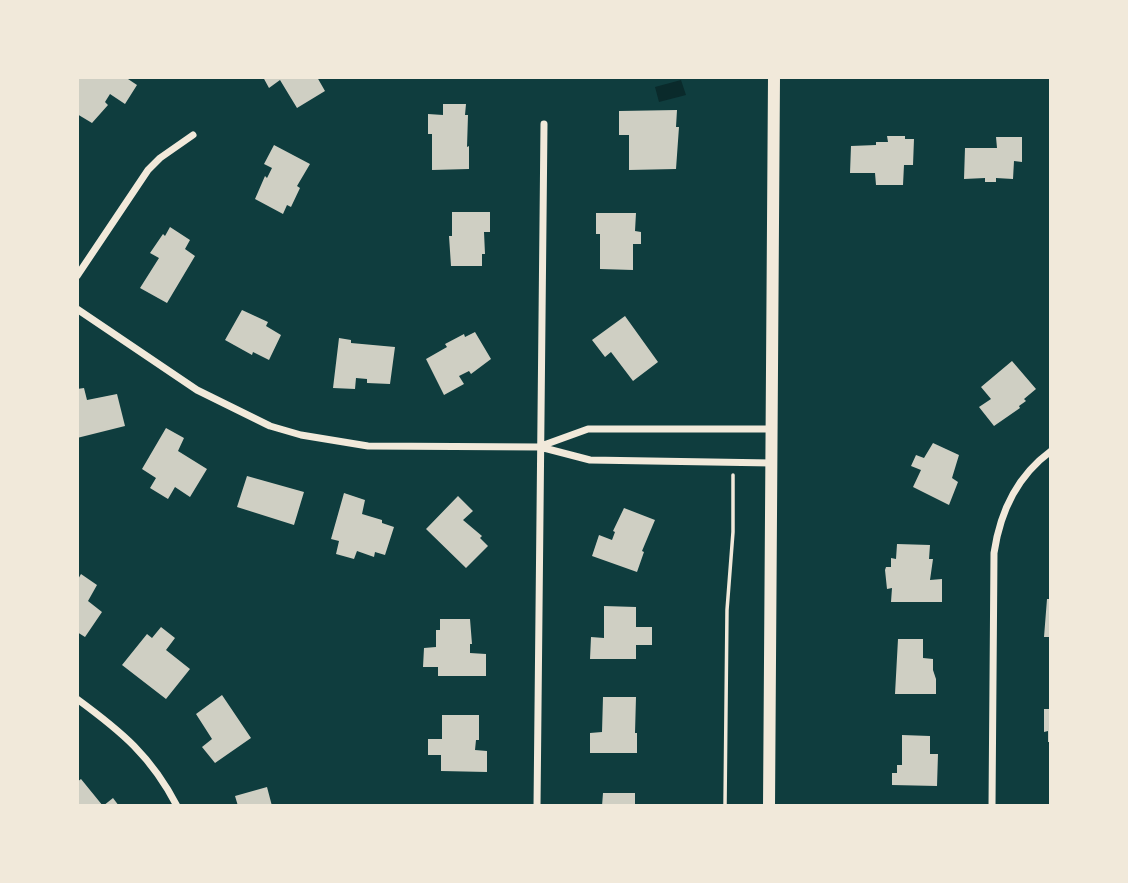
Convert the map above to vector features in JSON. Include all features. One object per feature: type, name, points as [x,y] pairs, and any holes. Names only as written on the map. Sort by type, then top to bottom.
[{"type":"street","points":[[769,806],[774,77]]},
{"type":"street","points":[[537,806],[544,124]]},
{"type":"street","points":[[77,276],[148,170],[160,158],[193,135]]},
{"type":"street","points":[[77,309],[197,390],[270,426],[301,435],[368,446],[540,447],[590,460],[772,463]]},
{"type":"street","points":[[540,447],[588,429],[772,429]]},
{"type":"street","points":[[992,806],[994,553],[997,532],[1012,494],[1025,476],[1051,451]]},
{"type":"street","points":[[77,699],[118,730],[141,752],[155,767],[177,806]]},
{"type":"path","points":[[725,806],[727,610],[733,532],[733,462]]},
{"type":"water","points":[[681,80],[686,95],[659,102],[655,87]]},
{"type":"building","points":[[77,77],[125,77],[137,85],[125,104],[110,94],[105,102],[108,105],[92,123],[77,114]]},
{"type":"building","points":[[263,77],[317,77],[325,91],[297,108],[280,80],[269,88]]},
{"type":"building","points":[[443,104],[466,104],[469,169],[432,170],[432,134],[428,134],[428,114],[443,115]]},
{"type":"building","points":[[677,110],[676,127],[679,127],[676,169],[629,170],[629,135],[619,135],[619,111]]},
{"type":"building","points":[[887,136],[914,139],[913,165],[904,165],[903,185],[876,185],[875,173],[850,173],[851,146],[888,142]]},
{"type":"building","points":[[996,137],[1022,137],[1022,162],[1014,161],[1013,179],[996,178],[996,182],[985,182],[985,178],[964,179],[965,148],[997,148]]},
{"type":"building","points":[[274,145],[310,164],[297,186],[300,188],[291,207],[287,205],[283,214],[255,199],[265,176],[267,178],[272,168],[264,164]]},
{"type":"building","points":[[452,212],[490,212],[490,232],[484,232],[485,254],[482,254],[482,266],[451,266],[449,236],[452,236]]},
{"type":"building","points":[[596,213],[636,213],[635,231],[641,232],[641,244],[633,244],[633,270],[600,269],[600,234],[596,234]]},
{"type":"building","points":[[170,227],[190,240],[185,249],[195,256],[167,303],[140,288],[159,258],[150,253]]},
{"type":"building","points":[[242,310],[268,322],[266,326],[281,335],[269,360],[253,352],[252,355],[225,340]]},
{"type":"building","points":[[625,316],[658,362],[633,381],[611,352],[605,357],[592,340]]},
{"type":"building","points":[[475,332],[491,359],[471,374],[469,371],[459,376],[464,384],[444,395],[426,359],[447,347],[445,344],[464,334],[465,337]]},
{"type":"building","points":[[339,338],[351,340],[351,343],[395,347],[390,384],[367,383],[367,379],[356,378],[355,389],[333,388]]},
{"type":"building","points":[[1012,361],[1036,389],[1024,399],[1026,401],[1020,408],[994,426],[979,407],[991,399],[981,387]]},
{"type":"building","points":[[84,388],[87,400],[117,394],[125,426],[77,438],[77,389]]},
{"type":"building","points":[[166,428],[184,438],[178,451],[207,469],[190,497],[175,487],[168,499],[150,488],[156,478],[142,469]]},
{"type":"building","points":[[933,443],[959,455],[952,478],[958,482],[949,505],[913,487],[921,470],[911,466],[916,455],[924,458]]},
{"type":"building","points":[[247,476],[304,492],[294,525],[237,507]]},
{"type":"building","points":[[344,493],[365,500],[362,514],[394,527],[385,555],[375,552],[374,557],[357,551],[354,559],[336,554],[339,541],[331,539]]},
{"type":"building","points":[[458,496],[473,511],[463,520],[482,536],[480,538],[488,546],[466,568],[426,529]]},
{"type":"building","points":[[624,508],[655,520],[642,551],[644,552],[637,572],[592,556],[599,535],[612,540],[613,531]]},
{"type":"building","points":[[897,544],[930,545],[929,559],[933,559],[930,580],[942,579],[942,602],[891,602],[892,588],[887,589],[885,570],[886,567],[891,567],[891,558],[896,559]]},
{"type":"building","points":[[81,574],[97,585],[88,601],[102,612],[85,637],[77,632],[77,581]]},
{"type":"building","points":[[1047,599],[1051,599],[1051,637],[1044,637]]},
{"type":"building","points":[[604,606],[636,607],[636,627],[652,627],[652,645],[636,645],[636,659],[590,659],[591,637],[604,638]]},
{"type":"building","points":[[440,619],[470,619],[470,653],[486,654],[486,676],[438,676],[438,667],[423,667],[424,648],[436,647],[436,630],[440,630]]},
{"type":"building","points":[[161,627],[175,638],[166,650],[190,669],[166,699],[122,665],[147,634],[152,638]]},
{"type":"building","points":[[898,639],[923,639],[923,658],[933,659],[936,694],[895,694]]},
{"type":"building","points":[[222,695],[251,738],[215,763],[202,747],[212,739],[196,714]]},
{"type":"building","points":[[603,697],[636,697],[637,753],[590,753],[590,733],[602,732]]},
{"type":"building","points":[[1044,709],[1051,709],[1051,742],[1048,742],[1048,731],[1044,732]]},
{"type":"building","points":[[442,715],[479,715],[479,740],[476,740],[475,750],[487,751],[487,772],[441,771],[441,755],[428,755],[428,739],[442,739]]},
{"type":"building","points":[[902,735],[930,736],[930,754],[938,754],[937,786],[892,785],[892,773],[897,773],[897,765],[902,765]]},
{"type":"building","points":[[81,779],[103,806],[77,806],[77,782]]},
{"type":"building","points":[[267,787],[272,806],[238,806],[235,796]]},
{"type":"building","points":[[603,793],[635,793],[635,806],[602,806]]},
{"type":"building","points":[[113,798],[119,806],[103,806]]}]
